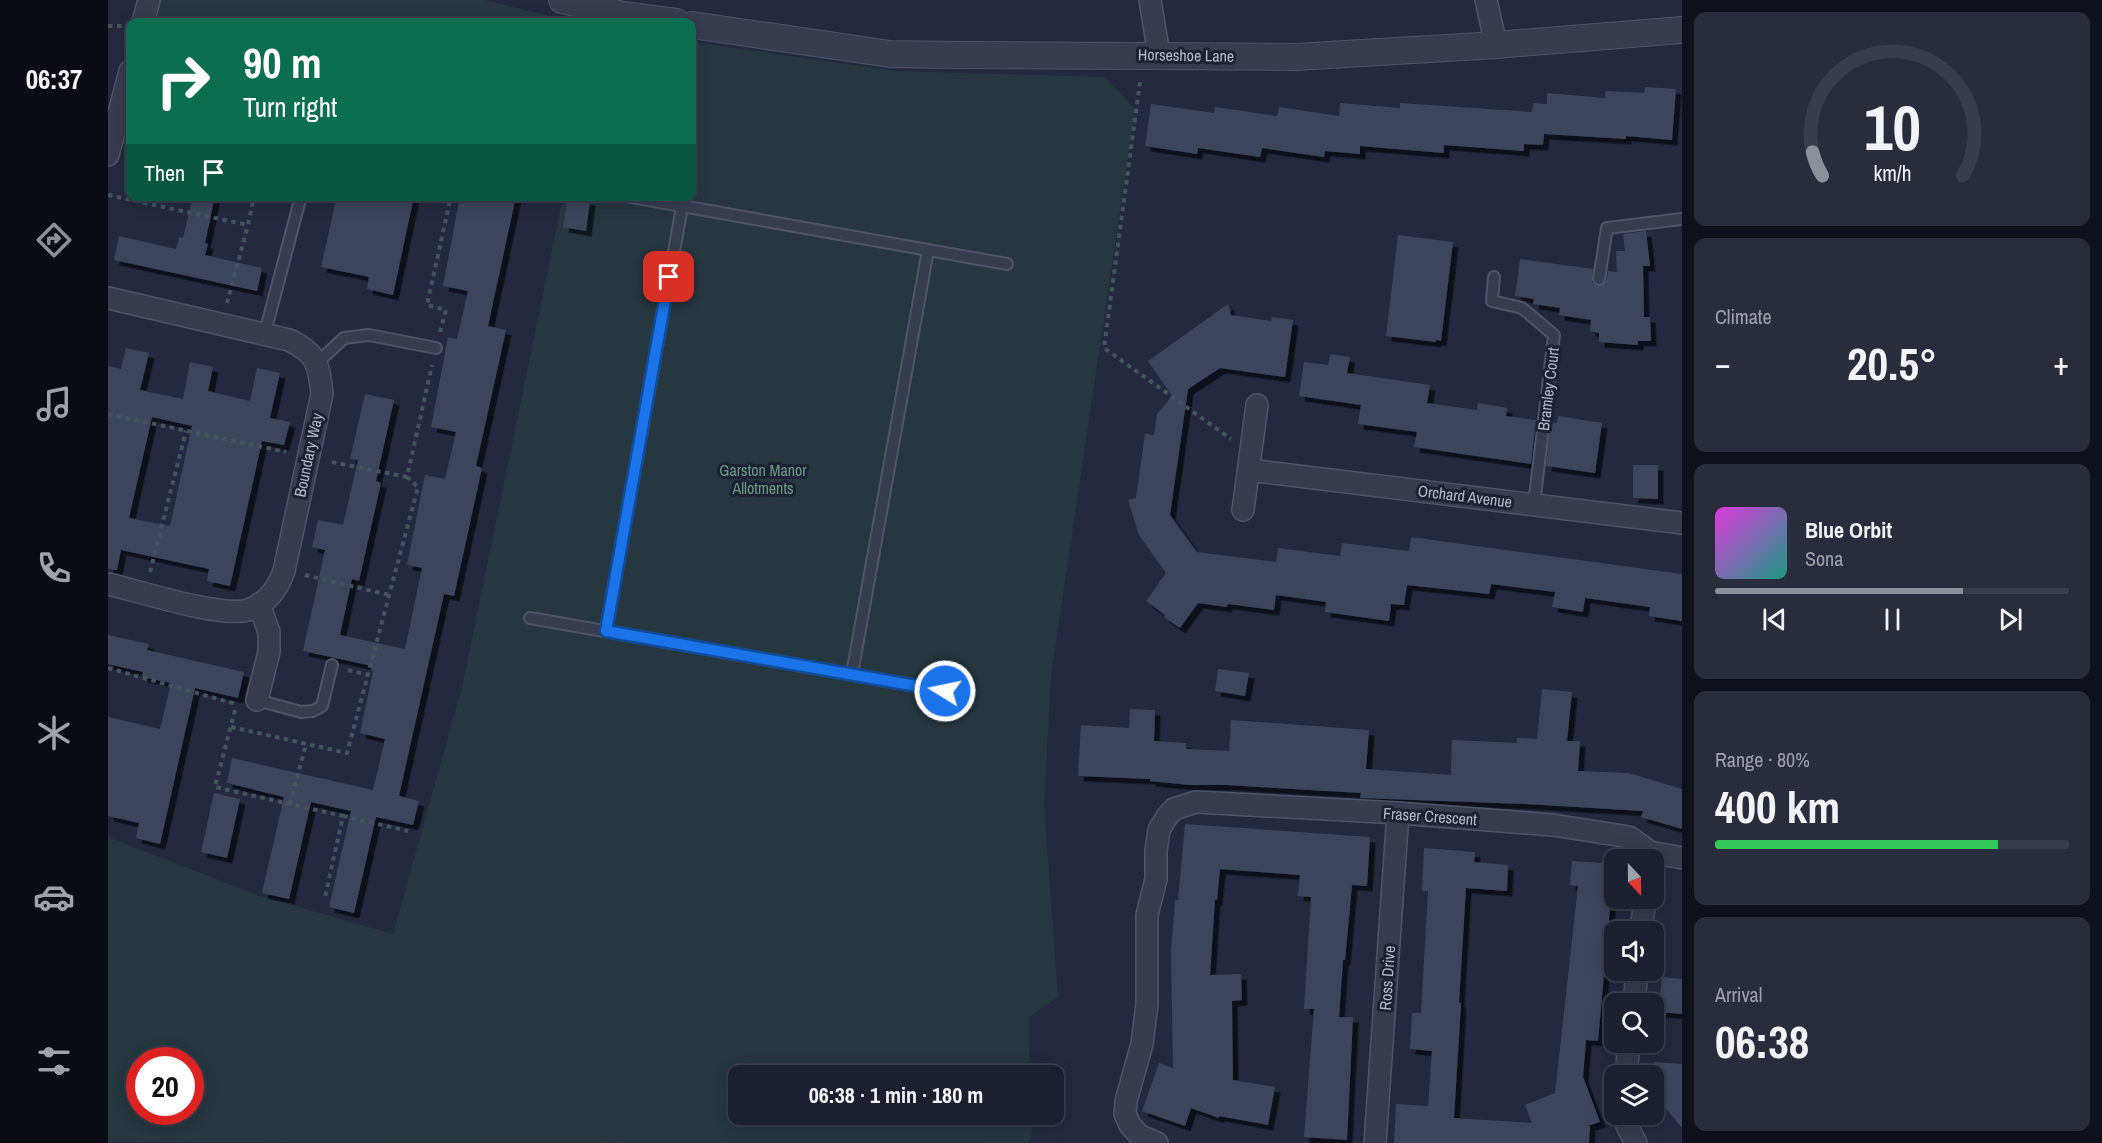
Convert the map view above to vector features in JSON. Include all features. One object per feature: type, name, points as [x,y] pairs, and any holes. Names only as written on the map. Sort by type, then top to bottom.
[{"type":"street","points":[[144,18],[149,0]]},
{"type":"street","points":[[562,0],[650,18]]},
{"type":"street","points":[[1150,0],[1152,55]]},
{"type":"street","points":[[1486,0],[1496,45]]},
{"type":"street","name":"Horseshoe Lane","points":[[696,26],[890,54],[1296,57],[1496,45],[1682,30]]},
{"type":"street","points":[[108,155],[126,85]]},
{"type":"street","points":[[108,298],[289,340],[304,348],[314,358],[316,364]]},
{"type":"street","name":"Boundary Way","points":[[259,604],[276,589],[284,571],[321,394],[316,364]]},
{"type":"street","points":[[1243,510],[1257,405]]},
{"type":"street","name":"Orchard Avenue","points":[[1250,459],[1534,505],[1682,523]]},
{"type":"street","points":[[108,584],[210,609],[233,612],[248,610],[259,604],[269,632],[269,652],[247,702]]},
{"type":"street","name":"Fraser Crescent","points":[[1157,1143],[1139,1135],[1130,1125],[1125,1114],[1126,1101],[1142,1044],[1147,1004],[1147,915],[1156,879],[1159,830],[1174,809],[1196,802],[1398,813],[1553,825],[1629,837],[1642,849]]},
{"type":"street","name":"Ross Drive","points":[[1376,1143],[1398,813]]},
{"type":"street","name":"Fraser Crescent","points":[[1664,857],[1682,858]]},
{"type":"street","points":[[1627,1125],[1631,1142]]},
{"type":"lane","points":[[262,334],[267,325],[300,201]]},
{"type":"lane","points":[[651,201],[1007,264]]},
{"type":"lane","points":[[606,631],[682,207]]},
{"type":"lane","points":[[1599,279],[1607,228],[1682,219]]},
{"type":"lane","points":[[852,674],[928,250]]},
{"type":"lane","name":"Bramley Court","points":[[1494,277],[1492,301],[1522,308],[1554,335],[1534,505]]},
{"type":"lane","points":[[316,364],[344,338],[369,335],[436,348]]},
{"type":"lane","points":[[530,618],[945,691]]},
{"type":"lane","points":[[247,702],[301,712],[313,711],[322,706],[332,665]]},
{"type":"path","points":[[1152,55],[1104,348],[1225,437],[1250,459]]},
{"type":"path","points":[[108,195],[126,199]]},
{"type":"path","points":[[136,201],[248,225]]},
{"type":"path","points":[[221,325],[253,201]]},
{"type":"path","points":[[407,477],[446,310],[427,306],[450,201]]},
{"type":"path","points":[[108,414],[407,477],[418,487],[347,753],[231,727]]},
{"type":"path","points":[[145,593],[186,431]]},
{"type":"path","points":[[284,571],[389,595]]},
{"type":"path","points":[[108,668],[247,702],[231,727],[215,787],[408,831]]},
{"type":"path","points":[[290,804],[306,744]]},
{"type":"path","points":[[325,897],[343,816]]},
{"type":"green space","points":[[159,0],[484,0],[560,18],[153,18]]},
{"type":"green space","name":"Garston Manor Allotments","points":[[696,43],[896,71],[1104,77],[1135,109],[1051,676],[1044,805],[1058,997],[1029,1017],[1030,1065],[728,1065],[728,1125],[1032,1125],[1028,1143],[108,1142],[108,837],[257,895],[393,934],[462,687],[562,201],[696,201]]},
{"type":"building","points":[[1645,87],[1676,89],[1672,140],[1626,136],[1626,139],[1544,134],[1543,145],[1524,144],[1524,151],[1444,145],[1444,153],[1360,146],[1360,154],[1325,151],[1324,157],[1262,148],[1260,157],[1198,148],[1197,154],[1145,146],[1151,104],[1214,113],[1215,107],[1277,116],[1279,107],[1339,116],[1340,103],[1400,108],[1400,103],[1532,112],[1533,103],[1547,104],[1547,93],[1605,98],[1606,91],[1644,93]]},
{"type":"building","points":[[192,201],[214,201],[205,243],[208,244],[205,255],[262,268],[257,291],[114,260],[119,236],[176,249],[179,237],[183,238]]},
{"type":"building","points":[[336,201],[413,201],[393,295],[367,289],[369,277],[321,267]]},
{"type":"building","points":[[459,201],[515,201],[488,326],[506,330],[476,466],[482,468],[454,596],[444,594],[399,796],[419,801],[413,825],[376,817],[354,913],[329,907],[351,811],[311,802],[289,899],[262,893],[284,797],[227,783],[232,758],[373,790],[385,739],[360,733],[373,671],[372,666],[303,651],[325,550],[312,547],[318,520],[343,525],[358,460],[350,459],[365,394],[394,400],[376,481],[381,483],[359,581],[352,579],[340,635],[405,649],[422,568],[407,565],[425,475],[445,479],[456,432],[431,427],[448,337],[457,339],[468,291],[443,286]]},
{"type":"building","points":[[567,201],[590,201],[586,231],[563,227]]},
{"type":"building","points":[[1646,231],[1650,266],[1643,266],[1644,317],[1650,317],[1651,341],[1638,341],[1638,345],[1599,342],[1599,333],[1590,331],[1591,320],[1559,315],[1560,308],[1533,304],[1534,299],[1515,296],[1520,259],[1593,269],[1592,282],[1601,286],[1606,281],[1608,271],[1617,272],[1616,251],[1625,251],[1623,234]]},
{"type":"building","points":[[1398,235],[1453,242],[1441,341],[1386,336]]},
{"type":"building","points":[[1228,304],[1231,315],[1271,321],[1272,317],[1293,320],[1285,377],[1220,368],[1188,389],[1170,515],[1197,552],[1276,562],[1278,548],[1340,556],[1342,543],[1409,551],[1411,537],[1682,574],[1682,621],[1649,616],[1650,607],[1585,598],[1583,612],[1552,607],[1555,592],[1491,584],[1489,594],[1407,585],[1404,605],[1391,604],[1389,621],[1325,612],[1326,602],[1276,595],[1274,610],[1198,603],[1180,628],[1164,617],[1165,615],[1146,601],[1166,573],[1139,535],[1128,500],[1136,498],[1145,434],[1154,435],[1157,414],[1172,396],[1148,361]]},
{"type":"building","points":[[126,348],[149,353],[140,390],[183,399],[190,362],[213,367],[208,391],[250,401],[257,368],[280,373],[270,418],[290,422],[284,445],[262,441],[230,586],[207,581],[209,569],[121,550],[117,570],[108,569],[108,366],[121,369]],"holes":[[[152,417],[192,426],[170,526],[129,518]]]},
{"type":"building","points":[[1330,354],[1350,357],[1347,373],[1430,385],[1427,403],[1477,410],[1478,403],[1507,408],[1506,416],[1536,420],[1531,464],[1414,447],[1417,432],[1358,424],[1361,405],[1299,396],[1304,362],[1328,365]]},
{"type":"building","points":[[1558,416],[1602,423],[1595,473],[1546,466],[1551,423],[1557,423]]},
{"type":"building","points":[[1633,465],[1658,465],[1658,499],[1633,498]]},
{"type":"building","points":[[108,635],[149,644],[147,650],[244,672],[238,698],[195,688],[160,844],[136,838],[139,823],[108,816],[108,717],[160,729],[171,683],[142,677],[143,672],[108,664]]},
{"type":"building","points":[[1218,669],[1249,673],[1245,696],[1215,691]]},
{"type":"building","points":[[1542,689],[1572,692],[1567,741],[1580,741],[1578,771],[1629,773],[1682,789],[1682,829],[1641,817],[1643,811],[1360,798],[1361,793],[1190,785],[1150,781],[1150,779],[1078,776],[1081,725],[1129,728],[1130,709],[1155,710],[1154,741],[1186,743],[1186,749],[1229,751],[1231,720],[1369,730],[1366,769],[1451,775],[1452,740],[1517,743],[1517,738],[1537,739]]},
{"type":"building","points":[[214,793],[240,799],[227,858],[201,852]]},
{"type":"building","points":[[1185,824],[1370,837],[1367,886],[1352,885],[1345,960],[1343,960],[1339,1017],[1353,1017],[1347,1140],[1304,1137],[1314,1009],[1304,1009],[1311,897],[1298,896],[1300,875],[1220,869],[1217,900],[1215,900],[1210,975],[1241,974],[1242,1000],[1232,1001],[1233,1080],[1275,1087],[1268,1125],[1219,1116],[1219,1118],[1191,1108],[1185,1126],[1142,1111],[1159,1063],[1173,1068],[1171,951]]},
{"type":"building","points":[[1424,848],[1475,852],[1474,862],[1508,865],[1507,891],[1466,888],[1454,1118],[1532,1123],[1525,1105],[1555,1093],[1578,886],[1570,885],[1572,861],[1604,863],[1604,909],[1610,909],[1609,921],[1604,921],[1604,975],[1598,1041],[1586,1040],[1583,1077],[1600,1122],[1587,1126],[1590,1126],[1589,1143],[1394,1143],[1396,1104],[1428,1106],[1432,1051],[1410,1049],[1412,1013],[1421,1013],[1428,891],[1422,891]]},
{"type":"building","points":[[1664,977],[1682,979],[1682,1014],[1664,1012],[1664,993],[1660,993]]},
{"type":"building","points":[[1654,1062],[1682,1064],[1682,1128],[1664,1106],[1664,1065],[1654,1065]]},
{"type":"route","points":[[669,277],[606,631],[945,691]]}]
